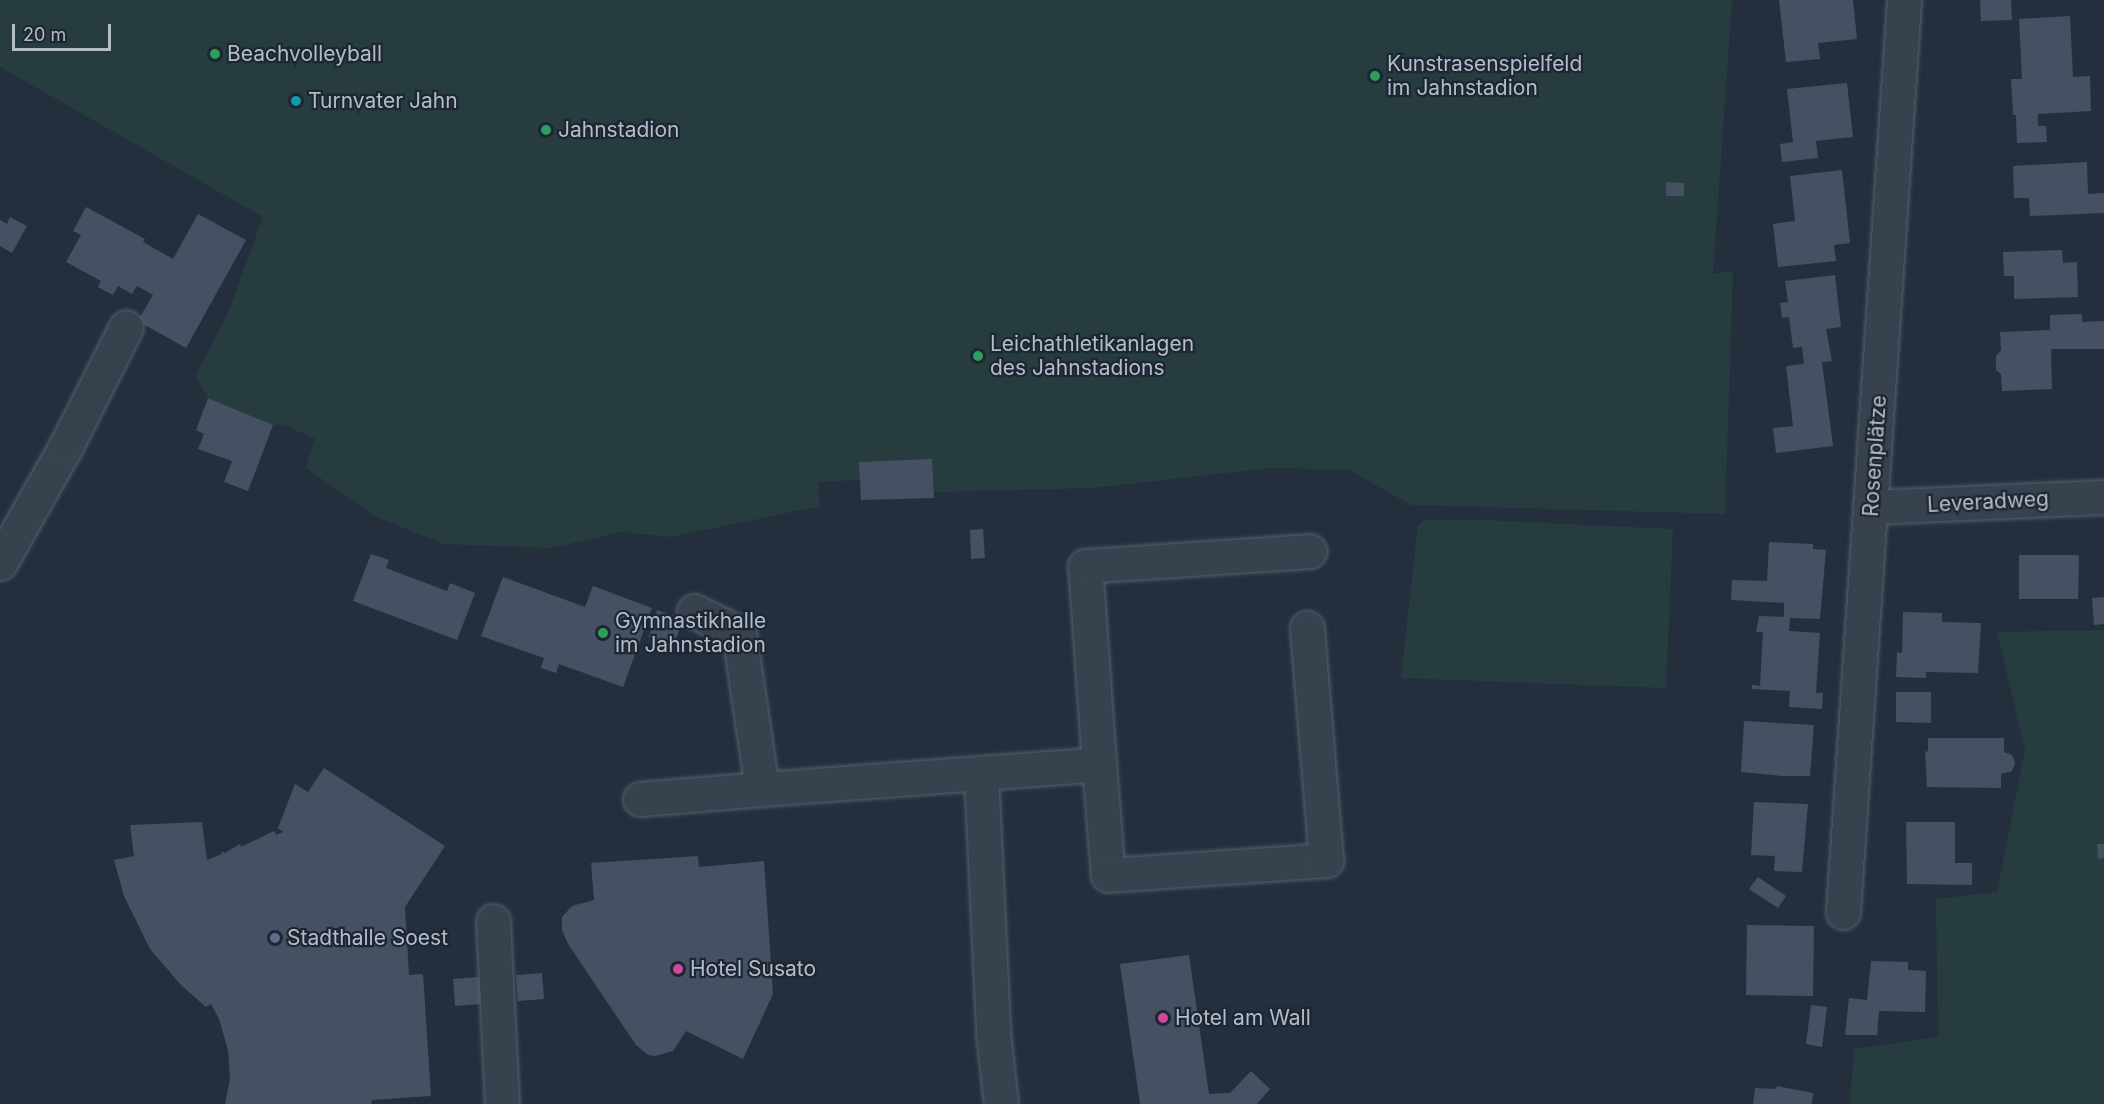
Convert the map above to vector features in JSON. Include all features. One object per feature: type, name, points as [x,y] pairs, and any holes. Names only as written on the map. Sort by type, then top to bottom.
[{"type":"street","name":"Rosenplätze","points":[[1843,912],[1872,507],[1904,0]]},
{"type":"street","points":[[0,563],[66,446],[126,327]]},
{"type":"street","name":"Leveradweg","points":[[1872,507],[2104,497]]},
{"type":"street","points":[[1307,628],[1326,860],[1108,875],[1085,566],[1310,551]]},
{"type":"street","points":[[694,611],[739,633],[762,789]]},
{"type":"street","points":[[640,799],[1098,764]]},
{"type":"street","points":[[981,773],[993,1032],[1000,1104]]},
{"type":"street","points":[[493,921],[502,1104]]},
{"type":"green space","points":[[0,0],[1732,0],[1713,274],[1733,271],[1725,514],[1411,505],[1349,470],[1271,468],[1093,488],[933,492],[860,480],[818,482],[820,506],[671,537],[622,532],[551,548],[444,544],[374,516],[306,468],[315,438],[283,425],[273,425],[208,398],[195,376],[228,313],[263,217],[0,67]]},
{"type":"green space","points":[[1426,520],[1484,520],[1673,529],[1666,688],[1401,678],[1418,525]]},
{"type":"green space","points":[[2104,630],[2104,1104],[1850,1104],[1854,1049],[1938,1037],[1936,899],[1997,892],[2025,750],[1997,632]]},
{"type":"building","points":[[1779,0],[1853,0],[1857,39],[1818,43],[1820,59],[1786,62]]},
{"type":"building","points":[[1980,0],[2011,0],[2012,20],[1981,21]]},
{"type":"building","points":[[2070,16],[2073,77],[2090,76],[2091,111],[2038,114],[2038,126],[2046,126],[2047,142],[2017,143],[2011,79],[2022,79],[2019,19]]},
{"type":"building","points":[[1847,83],[1853,137],[1816,141],[1818,158],[1782,162],[1780,144],[1793,142],[1787,89]]},
{"type":"building","points":[[2087,162],[2088,194],[2104,193],[2104,213],[2030,216],[2029,198],[2014,198],[2013,166]]},
{"type":"building","points":[[1842,170],[1850,243],[1834,245],[1836,261],[1778,267],[1773,224],[1795,221],[1790,176]]},
{"type":"building","points":[[1666,182],[1684,183],[1684,196],[1666,196]]},
{"type":"building","points":[[86,207],[145,239],[143,242],[173,259],[198,214],[246,240],[186,348],[138,321],[153,295],[137,286],[132,294],[118,286],[113,295],[98,287],[101,281],[66,262],[81,235],[73,231]]},
{"type":"building","points":[[10,217],[27,226],[12,253],[0,246],[0,220],[7,224]]},
{"type":"building","points":[[2062,250],[2063,263],[2077,262],[2078,297],[2014,299],[2014,276],[2004,276],[2003,252]]},
{"type":"building","points":[[1835,275],[1841,327],[1826,329],[1832,361],[1822,362],[1833,446],[1776,453],[1773,428],[1793,426],[1786,366],[1804,364],[1802,347],[1793,348],[1789,317],[1782,318],[1780,303],[1788,302],[1785,281]]},
{"type":"building","points":[[2082,314],[2082,322],[2104,321],[2104,349],[2051,349],[2052,389],[2002,391],[2001,374],[1996,370],[1996,356],[2001,350],[2000,332],[2050,330],[2050,315]]},
{"type":"building","points":[[208,398],[273,425],[248,491],[224,482],[232,461],[198,449],[204,434],[196,430]]},
{"type":"building","points":[[932,459],[934,498],[861,500],[859,462]]},
{"type":"building","points":[[983,529],[985,558],[971,559],[970,530]]},
{"type":"building","points":[[1769,542],[1813,544],[1813,549],[1826,550],[1820,619],[1790,618],[1789,631],[1820,633],[1816,693],[1823,693],[1822,709],[1789,707],[1790,691],[1752,689],[1752,685],[1760,686],[1763,632],[1756,632],[1759,616],[1784,617],[1784,603],[1731,600],[1732,580],[1767,581]]},
{"type":"building","points":[[371,554],[389,560],[386,568],[447,591],[450,583],[475,593],[457,640],[353,601]]},
{"type":"building","points":[[2019,555],[2079,555],[2078,599],[2019,599]]},
{"type":"building","points":[[503,577],[585,607],[593,586],[652,608],[623,687],[559,664],[556,673],[541,668],[544,658],[481,636]]},
{"type":"building","points":[[2104,597],[2104,624],[2094,625],[2092,598]]},
{"type":"building","points":[[657,610],[683,619],[674,645],[649,637]]},
{"type":"building","points":[[1903,612],[1942,613],[1942,622],[1981,623],[1978,673],[1926,672],[1926,678],[1896,677],[1897,652],[1902,653]]},
{"type":"building","points":[[1896,692],[1931,692],[1931,723],[1896,722]]},
{"type":"building","points":[[1744,721],[1814,725],[1810,776],[1741,772]]},
{"type":"building","points":[[1928,738],[2004,738],[2004,752],[2012,755],[2015,763],[2012,771],[2001,774],[2001,788],[1927,787],[1925,751],[1928,752]]},
{"type":"building","name":"Stadthalle Soest","points":[[324,768],[445,846],[405,907],[409,975],[423,974],[431,1096],[372,1100],[371,1104],[225,1104],[230,1079],[228,1050],[219,1019],[211,1004],[206,1007],[181,985],[150,949],[124,896],[114,860],[134,856],[130,825],[202,822],[207,860],[222,854],[221,851],[225,853],[240,844],[241,847],[274,831],[276,835],[283,832],[278,828],[295,784],[308,792]]},
{"type":"building","points":[[1754,802],[1808,804],[1802,872],[1774,871],[1775,856],[1751,855]]},
{"type":"building","points":[[1906,822],[1955,822],[1955,863],[1972,863],[1972,885],[1907,884]]},
{"type":"building","points":[[2097,844],[2104,844],[2104,858],[2098,859]]},
{"type":"building","name":"Hotel Susato","points":[[698,856],[699,867],[764,861],[773,994],[743,1059],[686,1031],[673,1051],[655,1056],[648,1055],[636,1045],[568,944],[562,930],[562,917],[572,906],[594,900],[591,863]]},
{"type":"building","points":[[1758,877],[1786,896],[1778,908],[1749,889]]},
{"type":"building","points":[[1747,925],[1814,926],[1813,996],[1746,995]]},
{"type":"building","name":"Hotel am Wall","points":[[1189,955],[1209,1094],[1230,1093],[1251,1071],[1270,1089],[1257,1104],[1140,1104],[1120,964]]},
{"type":"building","points":[[1871,961],[1908,962],[1908,970],[1926,971],[1925,1012],[1879,1011],[1877,1035],[1845,1035],[1849,998],[1867,1000]]},
{"type":"building","points":[[542,973],[544,999],[518,1001],[516,975]]},
{"type":"building","points":[[479,977],[481,1004],[455,1006],[453,979]]},
{"type":"building","points":[[1811,1005],[1827,1007],[1822,1047],[1806,1044]]},
{"type":"building","points":[[1777,1086],[1813,1093],[1812,1104],[1753,1104],[1755,1088],[1776,1089]]},
{"type":"place","name":"Beachvolleyball","points":[[215,54]]},
{"type":"place","name":"Kunstrasenspielfeld im Jahnstadion","points":[[1375,76]]},
{"type":"place","name":"Turnvater Jahn","points":[[296,101]]},
{"type":"place","name":"Jahnstadion","points":[[546,130]]},
{"type":"place","name":"Leichathletikanlagen des Jahnstadions","points":[[978,356]]},
{"type":"place","name":"Gymnastikhalle im Jahnstadion","points":[[603,633]]},
{"type":"place","name":"Stadthalle Soest","points":[[275,938]]},
{"type":"place","name":"Hotel Susato","points":[[678,969]]},
{"type":"place","name":"Hotel am Wall","points":[[1163,1018]]}]
